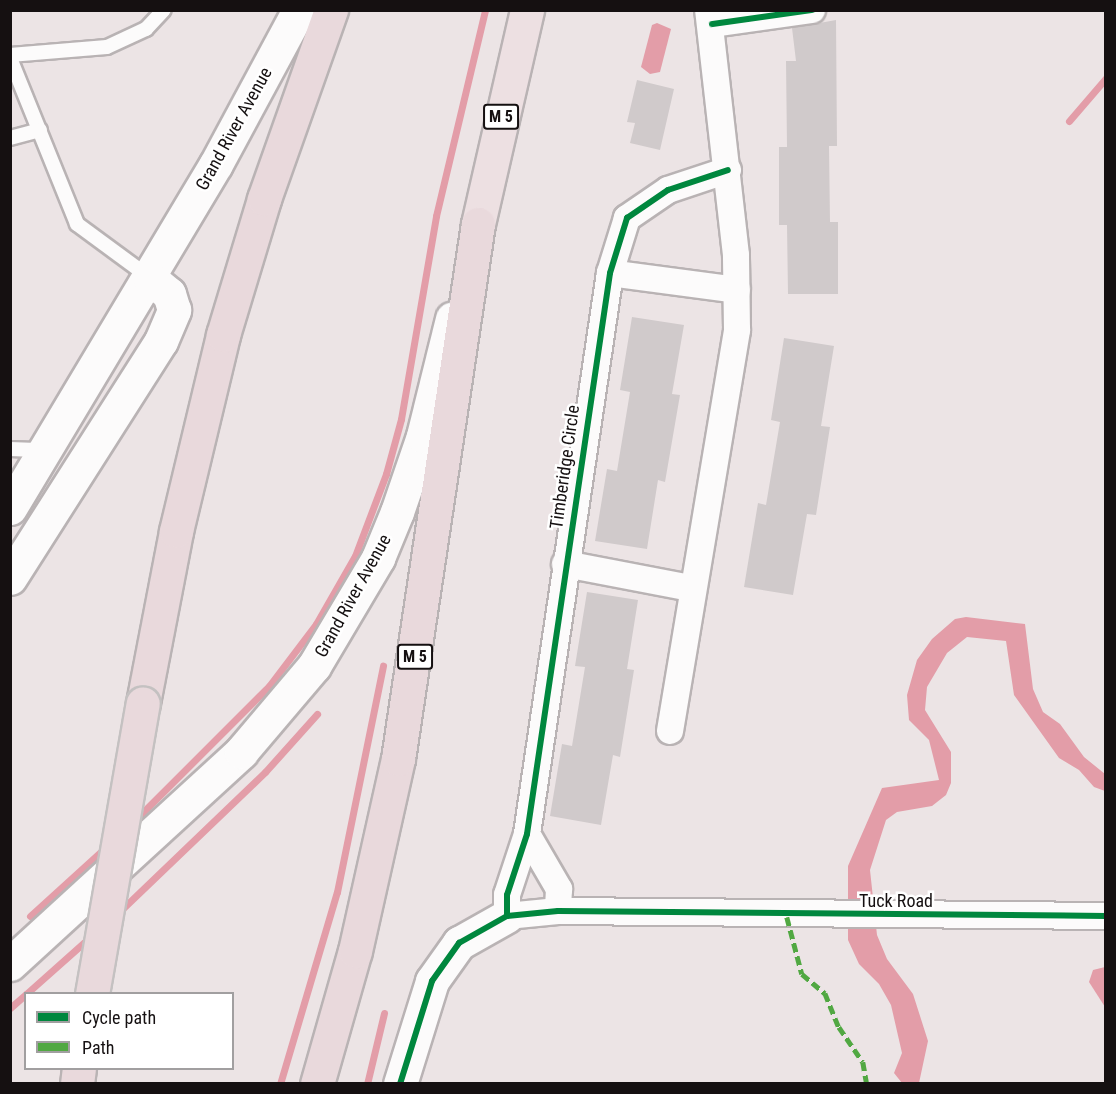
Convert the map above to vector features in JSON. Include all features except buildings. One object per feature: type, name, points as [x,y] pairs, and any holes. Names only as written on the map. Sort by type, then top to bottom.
[{"type":"highway","points":[[93,992],[143,704],[176,531],[223,335],[264,199],[332,10]]},
{"type":"highway","name":"Grand River Avenue","points":[[478,224],[527,10]]},
{"type":"highway","name":"M 5","points":[[317,1083],[355,951],[398,759],[478,224]]},
{"type":"main road","name":"Grand River Avenue","points":[[10,508],[216,164],[299,10]]},
{"type":"main road","name":"Grand River Avenue","points":[[10,964],[241,752],[314,666],[346,616],[397,513],[423,436],[478,224]]},
{"type":"main road","points":[[10,578],[161,341],[174,310],[169,294],[148,277]]},
{"type":"main road","points":[[400,1083],[432,981],[459,942],[507,916]]},
{"type":"street","points":[[670,731],[692,588],[737,330],[737,291],[728,170],[710,17],[812,10]]},
{"type":"street","name":"Timberidge Circle","points":[[507,916],[507,895],[527,834],[565,564],[610,273],[627,218],[668,190],[728,170]]},
{"type":"street","points":[[610,273],[737,291]]},
{"type":"street","points":[[565,564],[692,588]]},
{"type":"street","points":[[527,834],[559,889],[558,912]]},
{"type":"street","name":"Tuck Road","points":[[507,916],[558,912],[837,916],[1106,916]]},
{"type":"lane","points":[[148,277],[76,224],[10,56],[107,47],[146,29],[164,10]]},
{"type":"lane","points":[[10,138],[40,130]]},
{"type":"lane","points":[[10,449],[45,450]]},
{"type":"shaded area","points":[[657,23],[671,29],[660,72],[650,74],[641,67],[652,25]]},
{"type":"shaded area","points":[[966,617],[1025,624],[1033,689],[1043,712],[1060,724],[1084,757],[1105,774],[1105,791],[1094,787],[1079,770],[1059,758],[1014,695],[1006,641],[967,637],[947,653],[927,687],[925,710],[951,752],[951,783],[946,795],[932,806],[897,812],[886,820],[870,870],[877,935],[887,959],[913,994],[928,1041],[919,1083],[902,1083],[894,1073],[902,1053],[891,1005],[879,984],[859,964],[848,940],[848,866],[882,788],[939,780],[929,740],[909,720],[907,695],[917,660],[932,639],[955,619]]},
{"type":"shaded area","points":[[1106,967],[1105,1007],[1089,982],[1093,970]]},
{"type":"waterway","points":[[135,820],[269,686],[316,624],[355,556],[386,474],[401,419],[436,216],[485,10]]},
{"type":"waterway","points":[[1069,121],[1106,78]]},
{"type":"waterway","points":[[280,1084],[337,892],[383,666]]},
{"type":"waterway","points":[[118,913],[265,772],[317,714]]},
{"type":"waterway","points":[[30,916],[105,848]]},
{"type":"waterway","points":[[28,992],[89,938]]},
{"type":"waterway","points":[[10,1008],[24,996]]},
{"type":"waterway","points":[[367,1084],[384,1013]]},
{"type":"marked path","points":[[787,917],[802,974],[825,993],[839,1027],[863,1062],[867,1084]]},
{"type":"cycle path","points":[[712,24],[812,10]]},
{"type":"cycle path","points":[[507,916],[507,895],[527,834],[610,273],[627,218],[668,190],[728,170]]},
{"type":"cycle path","points":[[400,1084],[432,981],[459,943],[507,916],[558,911],[1106,916]]}]
